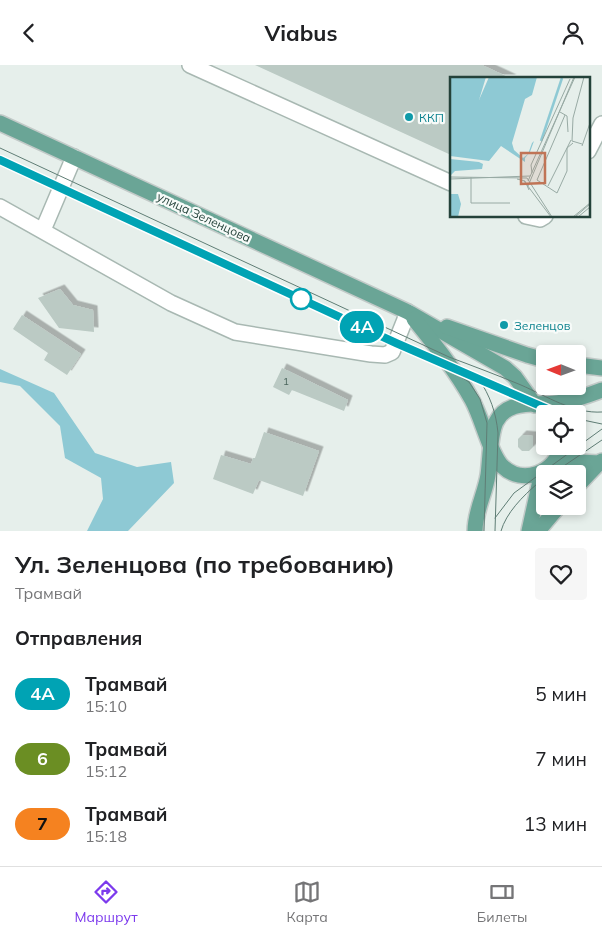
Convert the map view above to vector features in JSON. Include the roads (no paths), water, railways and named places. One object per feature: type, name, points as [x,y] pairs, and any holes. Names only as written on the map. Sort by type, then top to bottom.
[{"type":"main road","name":"улица Зеленцова","points":[[0,123],[408,313],[505,368],[516,377],[539,405]]},
{"type":"main road","name":"улица Зеленцова","points":[[408,313],[460,379],[479,413],[497,460],[508,470],[521,475],[536,475]]},
{"type":"main road","points":[[408,313],[536,358]]},
{"type":"main road","points":[[586,366],[602,367]]},
{"type":"main road","points":[[555,405],[602,390]]},
{"type":"main road","points":[[475,531],[475,521],[487,479],[492,433],[495,423],[502,414],[514,407],[520,405],[536,408]]},
{"type":"main road","name":"улица Зеленцова","points":[[558,465],[564,463],[600,462]]},
{"type":"main road","points":[[586,477],[600,462]]},
{"type":"main road","points":[[529,531],[536,499]]},
{"type":"main road","points":[[538,531],[551,515]]},
{"type":"lane","points":[[190,65],[450,183]]},
{"type":"lane","points":[[590,147],[602,124]]},
{"type":"lane","points":[[43,230],[74,157]]},
{"type":"lane","points":[[0,207],[172,303],[235,332],[385,355],[392,352],[408,313]]},
{"type":"lane","points":[[531,217],[540,219],[543,217]]},
{"type":"water","points":[[0,369],[54,393],[95,453],[137,467],[171,462],[174,483],[128,531],[87,531],[103,499],[101,478],[65,458],[60,426],[20,386],[0,382]]},
{"type":"tram line","points":[[0,148],[449,357],[571,407],[592,412],[602,412]]},
{"type":"tram line","points":[[0,160],[396,343],[538,405]]},
{"type":"tram line","name":"4А","points":[[0,160],[396,343],[540,405]]},
{"type":"tram line","points":[[458,375],[469,382],[480,399],[487,423],[484,531]]},
{"type":"tram line","points":[[479,379],[492,405],[498,433],[495,531]]},
{"type":"tram line","points":[[586,421],[602,424]]},
{"type":"tram line","points":[[495,518],[514,493],[602,429]]},
{"type":"tram line","points":[[565,465],[602,440]]},
{"type":"tram line","points":[[501,531],[511,511],[536,485]]},
{"type":"place","name":"ККП","points":[[409,117]]},
{"type":"place","name":"Зеленцов","points":[[504,325]]}]
